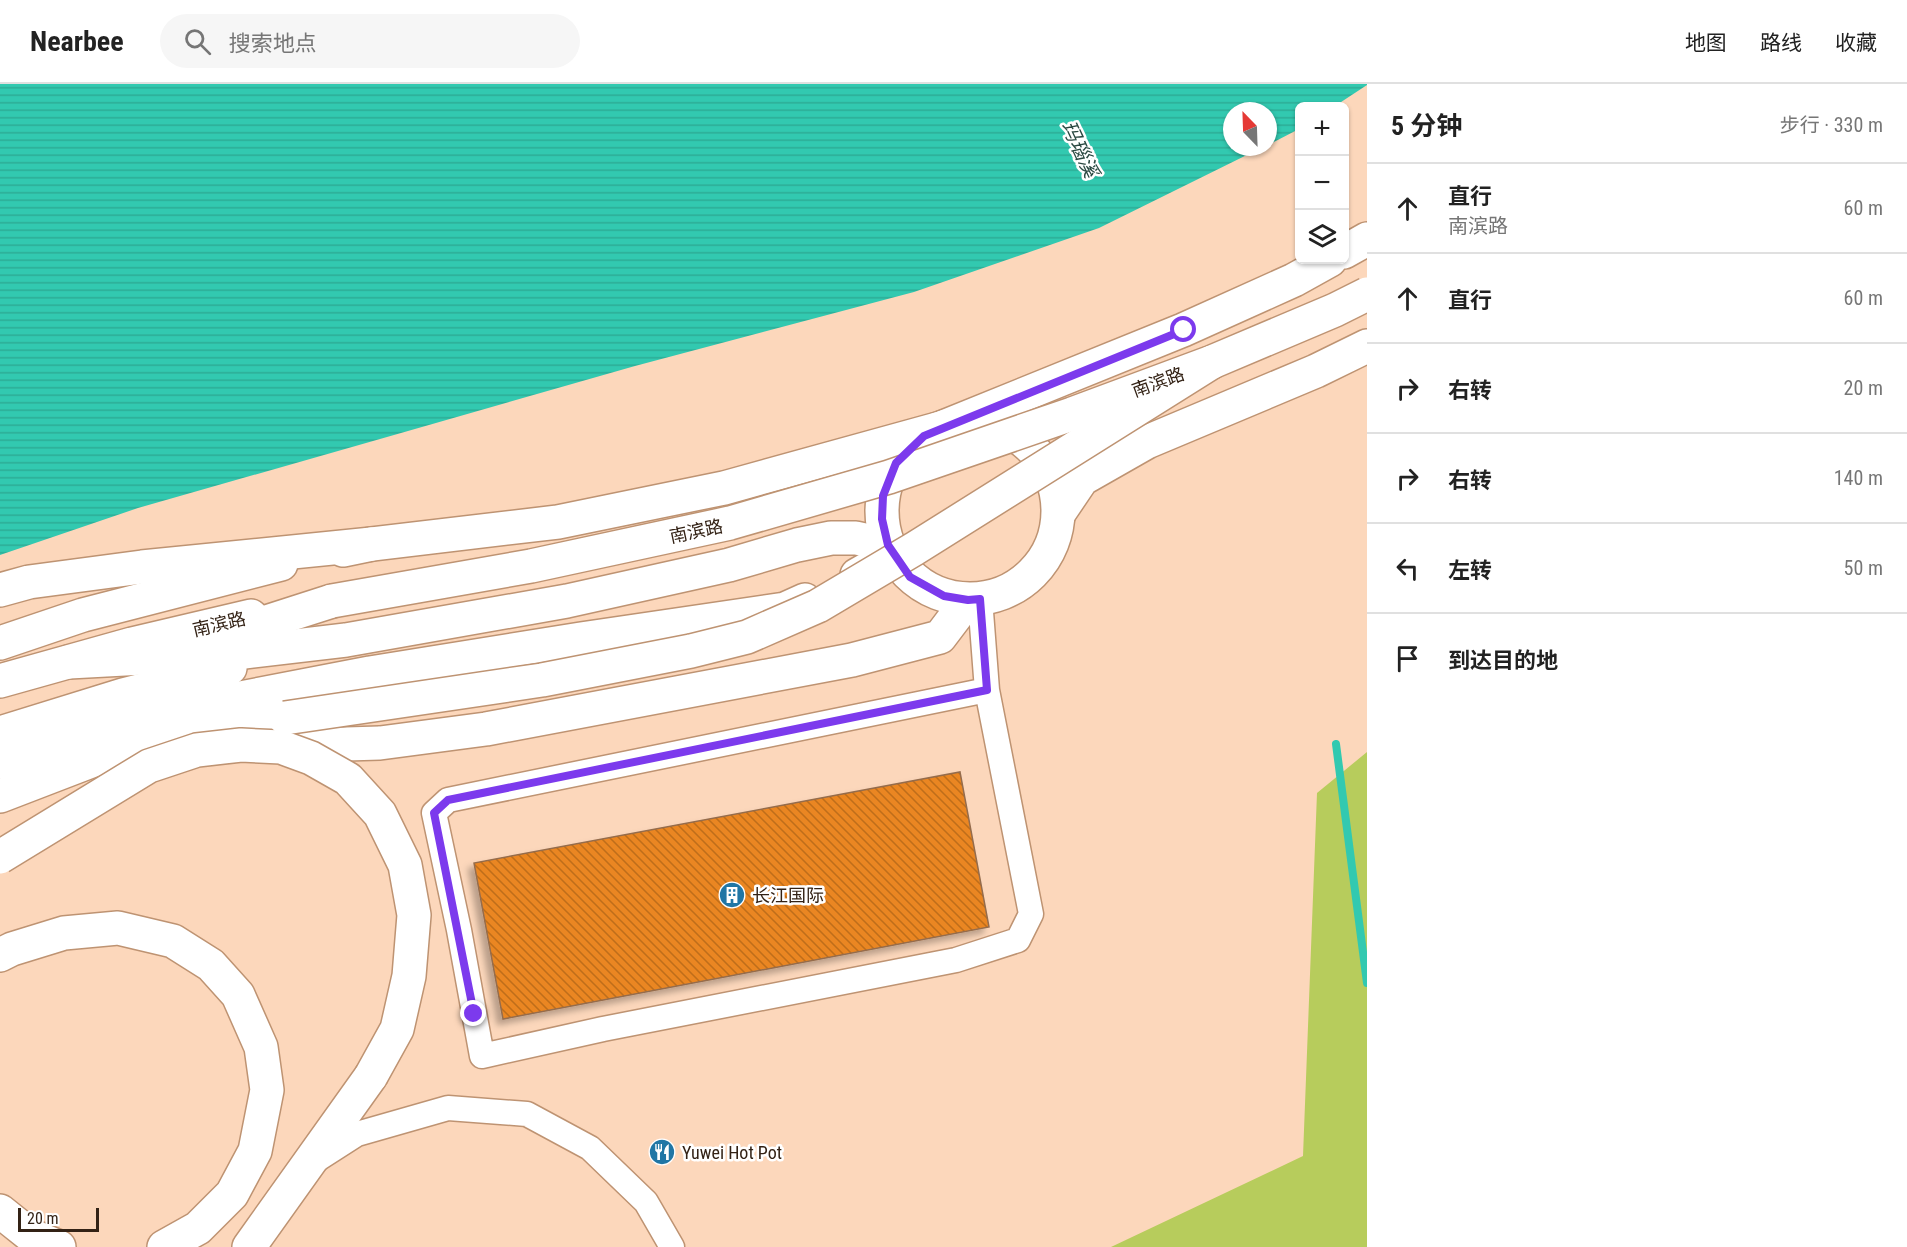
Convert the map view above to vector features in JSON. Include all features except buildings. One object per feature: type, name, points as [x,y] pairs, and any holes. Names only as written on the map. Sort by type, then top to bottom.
[{"type":"main road","points":[[1349,249],[1367,239]]},
{"type":"main road","name":"南滨路","points":[[0,643],[83,615],[238,574],[372,543],[581,518],[724,488],[941,428],[1184,330],[1294,280],[1323,264]]},
{"type":"main road","name":"南滨路","points":[[0,681],[132,644],[238,619],[531,566],[730,523],[889,477],[1072,414],[1212,362],[1367,294]]},
{"type":"main road","points":[[1059,513],[1083,479],[1147,442],[1316,371],[1367,346]]},
{"type":"main road","points":[[0,796],[117,751],[285,718],[542,680],[691,651],[747,637],[818,606],[914,549],[1212,362]]},
{"type":"main road","points":[[960,423],[990,425],[1015,435],[1035,451],[1057,492],[1059,513],[1052,545],[1033,573],[1011,591],[974,599],[944,596],[910,577],[888,545],[882,519],[883,496],[896,463],[924,436],[960,423]]},
{"type":"main road","points":[[69,662],[236,653],[346,640],[579,599],[729,565],[797,545],[831,538],[856,538],[888,545]]},
{"type":"main road","points":[[0,590],[29,582],[142,567],[372,543]]},
{"type":"main road","points":[[0,762],[189,708],[393,669],[785,609],[840,586],[878,562],[888,545]]},
{"type":"main road","points":[[117,751],[380,743],[486,729],[852,660],[940,637],[974,599]]},
{"type":"main road","points":[[0,733],[232,633],[332,601]]},
{"type":"main road","points":[[0,733],[123,695],[346,640]]},
{"type":"main road","points":[[0,856],[149,766],[198,750],[240,745],[281,747],[311,758],[348,779],[380,814],[405,865],[414,915],[409,976],[397,1029],[371,1076],[249,1247]]},
{"type":"main road","points":[[0,955],[64,933],[118,928],[172,941],[211,965],[238,995],[261,1047],[267,1090],[255,1151],[231,1194],[198,1228],[164,1247]]},
{"type":"main road","points":[[0,1211],[30,1235],[59,1247]]},
{"type":"street","points":[[974,599],[987,690],[1031,914],[1018,940],[956,960],[603,1029],[482,1056],[459,930],[434,813],[448,800],[987,690]]},
{"type":"street","points":[[303,1169],[357,1134],[448,1108],[527,1114],[590,1148],[646,1202],[672,1247]]},
{"type":"green space","points":[[1367,752],[1367,1247],[1111,1247],[1303,1156],[1317,793]]},
{"type":"water","points":[[0,84],[1367,84],[1341,102],[1295,102],[1295,131],[1277,140],[1277,102],[1223,102],[1223,156],[1245,156],[1099,228],[914,292],[635,366],[138,508],[0,555]]},
{"type":"waterway","name":"玛瑙溪","points":[[1336,744],[1367,983]]},
{"type":"place","name":"长江国际","points":[[732,895]]},
{"type":"place","name":"Yuwei Hot Pot","points":[[662,1152]]},
{"type":"route","points":[[474,1014],[434,813],[448,800],[987,690],[980,599],[968,600],[944,596],[910,577],[888,545],[882,519],[883,496],[896,463],[924,436],[941,428],[1184,330]]}]
